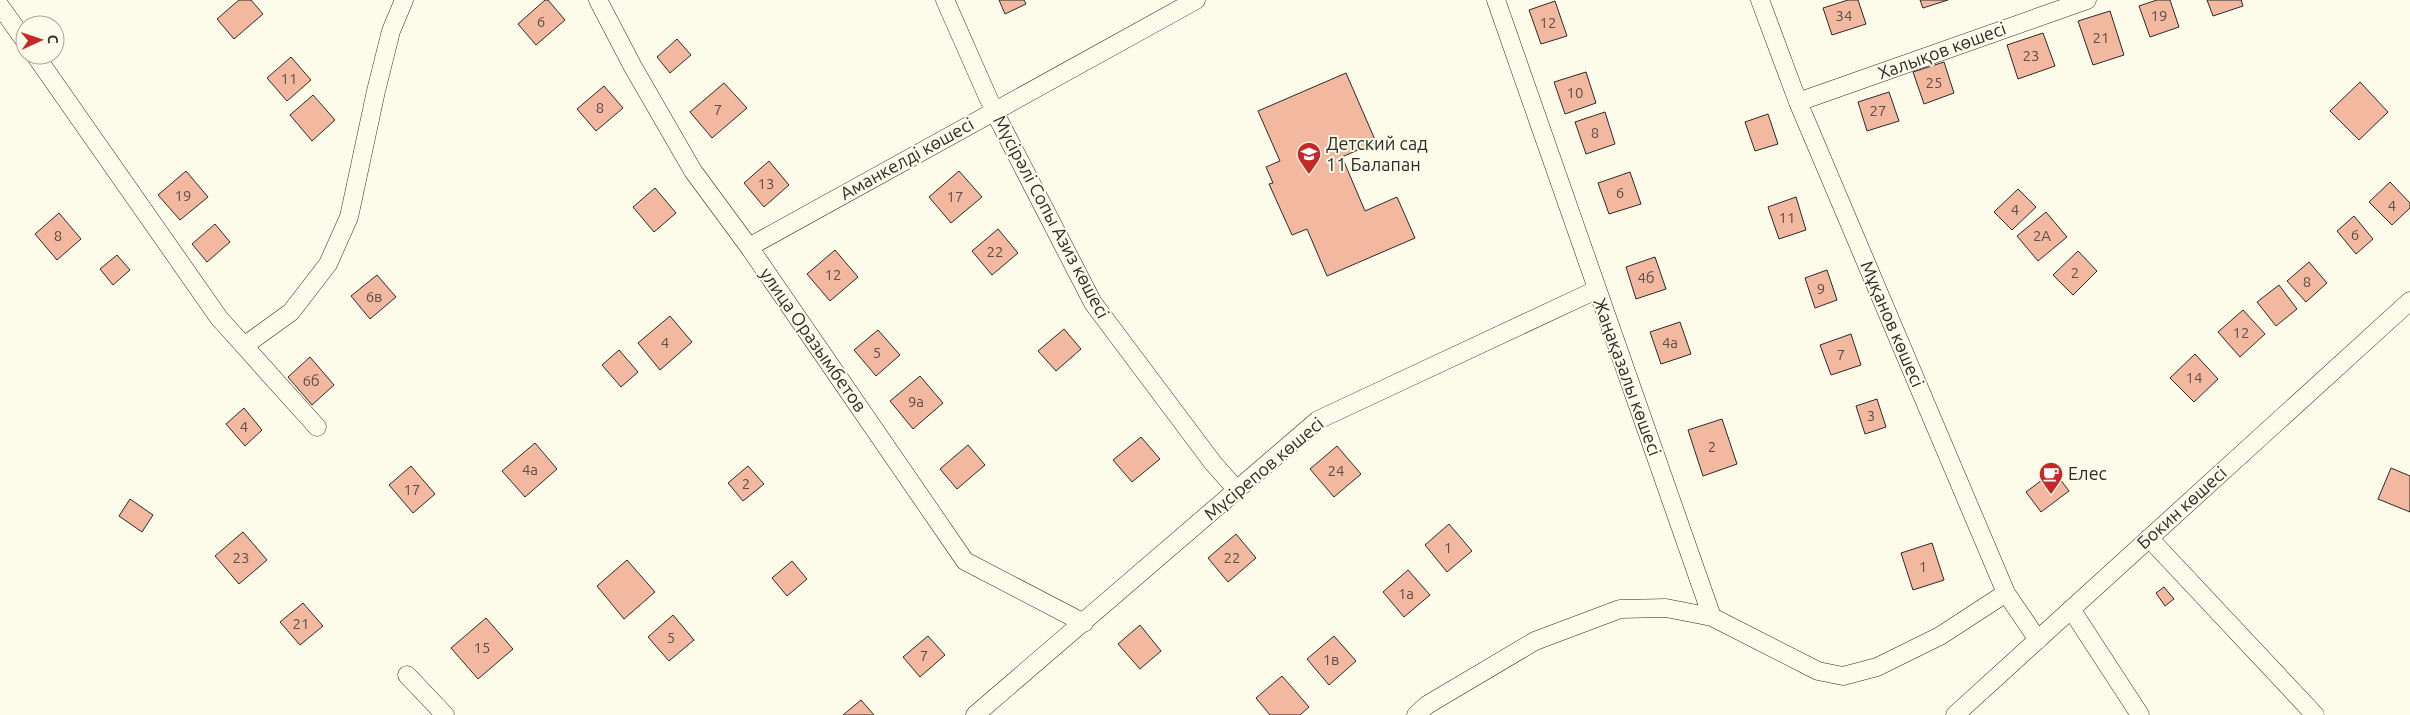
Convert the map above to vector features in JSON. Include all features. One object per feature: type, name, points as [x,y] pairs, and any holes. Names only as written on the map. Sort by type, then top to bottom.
[{"type":"street","points":[[244,346],[291,312],[328,264],[349,216],[391,31],[404,0]]},
{"type":"street","name":"улица Оразымбетов","points":[[598,0],[633,67],[693,171],[750,247],[965,560],[1084,623]]},
{"type":"street","name":"Мүсірәлі Сопы Азиз көшесі","points":[[945,0],[994,112],[1093,303],[1213,463],[1237,490]]},
{"type":"street","name":"Аманкелді көшесі","points":[[750,247],[1196,0]]},
{"type":"street","name":"Жаңақазалы көшесі","points":[[1496,0],[1712,617]]},
{"type":"street","name":"Мұқанов көшесі","points":[[1760,0],[1798,102],[2006,593],[2038,640]]},
{"type":"street","name":"Халықов көшесі","points":[[1798,102],[2086,0]]},
{"type":"street","points":[[0,6],[15,27]]},
{"type":"street","points":[[42,65],[219,318],[317,427]]},
{"type":"street","name":"Мүсірепов көшесі","points":[[975,715],[1318,420],[1596,290]]},
{"type":"street","name":"Бокин көшесі","points":[[1956,715],[2410,301]]},
{"type":"street","points":[[2149,538],[2315,715]]},
{"type":"street","points":[[1416,715],[1427,705],[1535,641],[1620,609],[1666,608],[1712,617],[1818,671],[1843,676],[1877,667],[1940,636],[2006,593]]},
{"type":"street","points":[[2071,609],[2140,715]]},
{"type":"street","points":[[407,675],[445,715]]},
{"type":"building","points":[[239,0],[251,0],[263,14],[234,39],[217,19]]},
{"type":"building","points":[[545,0],[548,0],[565,20],[536,45],[518,24]]},
{"type":"building","points":[[999,0],[1024,0],[1026,4],[1005,14]]},
{"type":"building","points":[[1848,0],[1858,0],[1866,24],[1832,35],[1823,8]]},
{"type":"building","points":[[1920,0],[1948,0],[1923,8]]},
{"type":"building","points":[[2157,0],[2170,0],[2179,27],[2150,37],[2139,6]]},
{"type":"building","points":[[2207,0],[2241,0],[2243,6],[2213,16]]},
{"type":"building","points":[[1555,1],[1567,36],[1541,44],[1529,10]]},
{"type":"building","points":[[2110,11],[2124,55],[2093,65],[2078,21]]},
{"type":"building","points":[[2043,33],[2055,66],[2018,79],[2007,45]]},
{"type":"building","points":[[677,39],[691,55],[670,73],[657,57]]},
{"type":"building","points":[[291,57],[311,80],[287,101],[267,78]]},
{"type":"building","points":[[1944,62],[1954,93],[1924,104],[1913,72]]},
{"type":"building","points":[[1586,72],[1596,103],[1565,114],[1554,82]]},
{"type":"building","name":"Детский сад 11 Балапан","points":[[1346,73],[1376,142],[1342,157],[1365,211],[1397,197],[1415,238],[1327,276],[1307,229],[1292,235],[1269,184],[1273,183],[1266,167],[1280,161],[1258,111]]},
{"type":"building","points":[[2360,82],[2388,112],[2359,140],[2330,111]]},
{"type":"building","points":[[724,83],[747,108],[712,138],[690,112]]},
{"type":"building","points":[[604,86],[623,108],[596,131],[577,109]]},
{"type":"building","points":[[1889,92],[1899,121],[1867,131],[1858,102]]},
{"type":"building","points":[[313,95],[335,120],[312,141],[290,115]]},
{"type":"building","points":[[1605,112],[1615,144],[1586,154],[1575,122]]},
{"type":"building","points":[[1768,114],[1778,144],[1755,151],[1745,122]]},
{"type":"building","points":[[769,161],[789,185],[764,207],[744,183]]},
{"type":"building","points":[[186,171],[208,197],[180,220],[158,195]]},
{"type":"building","points":[[959,171],[982,197],[951,223],[929,197]]},
{"type":"building","points":[[1630,172],[1641,204],[1609,214],[1598,183]]},
{"type":"building","points":[[2390,182],[2410,203],[2410,208],[2392,225],[2369,202]]},
{"type":"building","points":[[655,188],[676,213],[654,232],[633,207]]},
{"type":"building","points":[[2018,189],[2036,207],[2012,230],[1994,212]]},
{"type":"building","points":[[1796,197],[1806,230],[1779,239],[1768,207]]},
{"type":"building","points":[[2046,212],[2067,237],[2038,261],[2017,236]]},
{"type":"building","points":[[59,213],[81,239],[57,260],[35,234]]},
{"type":"building","points":[[2354,216],[2373,239],[2356,254],[2337,231]]},
{"type":"building","points":[[215,224],[230,242],[207,262],[192,244]]},
{"type":"building","points":[[998,229],[1018,253],[992,275],[972,251]]},
{"type":"building","points":[[835,250],[858,277],[830,301],[807,274]]},
{"type":"building","points":[[2078,251],[2097,271],[2073,295],[2053,275]]},
{"type":"building","points":[[117,255],[130,270],[113,285],[100,269]]},
{"type":"building","points":[[1655,257],[1666,289],[1636,299],[1626,267]]},
{"type":"building","points":[[2309,262],[2327,283],[2306,302],[2287,281]]},
{"type":"building","points":[[1827,270],[1837,300],[1815,308],[1805,278]]},
{"type":"building","points":[[377,275],[396,297],[370,319],[351,296]]},
{"type":"building","points":[[2279,285],[2297,309],[2276,326],[2257,302]]},
{"type":"building","points":[[2243,310],[2265,334],[2240,357],[2218,332]]},
{"type":"building","points":[[670,316],[692,342],[660,370],[638,343]]},
{"type":"building","points":[[1680,322],[1691,354],[1661,364],[1650,332]]},
{"type":"building","points":[[1064,329],[1081,349],[1056,371],[1038,351]]},
{"type":"building","points":[[878,330],[900,355],[876,376],[854,350]]},
{"type":"building","points":[[1851,334],[1861,365],[1831,375],[1820,345]]},
{"type":"building","points":[[619,350],[638,372],[621,387],[602,365]]},
{"type":"building","points":[[2195,354],[2218,379],[2194,402],[2170,378]]},
{"type":"building","points":[[310,357],[334,385],[312,405],[288,377]]},
{"type":"building","points":[[920,376],[943,403],[913,429],[890,401]]},
{"type":"building","points":[[1877,399],[1886,427],[1865,434],[1856,406]]},
{"type":"building","points":[[244,408],[262,430],[245,446],[226,424]]},
{"type":"building","points":[[1722,419],[1737,464],[1703,476],[1688,430]]},
{"type":"building","points":[[1141,437],[1160,459],[1132,482],[1113,460]]},
{"type":"building","points":[[535,443],[557,469],[525,497],[502,471]]},
{"type":"building","points":[[968,445],[985,465],[957,489],[940,469]]},
{"type":"building","points":[[1337,446],[1361,474],[1334,497],[1310,469]]},
{"type":"building","points":[[411,466],[435,494],[413,513],[389,485]]},
{"type":"building","points":[[748,466],[764,484],[743,501],[728,483]]},
{"type":"building","points":[[2391,468],[2410,476],[2410,512],[2378,499]]},
{"type":"building","points":[[2054,471],[2069,491],[2041,512],[2026,492]]},
{"type":"building","points":[[130,499],[153,515],[142,532],[119,516]]},
{"type":"building","points":[[1449,524],[1472,551],[1447,572],[1425,545]]},
{"type":"building","points":[[243,532],[267,560],[239,584],[215,556]]},
{"type":"building","points":[[1236,534],[1256,558],[1228,582],[1208,558]]},
{"type":"building","points":[[1932,543],[1944,580],[1913,590],[1901,553]]},
{"type":"building","points":[[627,560],[655,592],[624,619],[597,586]]},
{"type":"building","points":[[792,561],[807,579],[787,596],[772,578]]},
{"type":"building","points":[[1408,570],[1430,595],[1404,617],[1383,592]]},
{"type":"building","points":[[2164,587],[2174,599],[2165,606],[2156,593]]},
{"type":"building","points":[[303,603],[323,626],[300,645],[280,622]]},
{"type":"building","points":[[673,615],[694,640],[669,661],[648,637]]},
{"type":"building","points":[[486,618],[513,649],[478,679],[451,648]]},
{"type":"building","points":[[1140,625],[1161,651],[1140,669],[1118,644]]},
{"type":"building","points":[[928,636],[945,655],[920,677],[903,657]]},
{"type":"building","points":[[1334,636],[1356,661],[1329,685],[1307,659]]},
{"type":"building","points":[[1282,676],[1309,707],[1300,715],[1270,715],[1256,698]]},
{"type":"building","points":[[861,700],[874,715],[843,715]]},
{"type":"place","name":"Детский сад 11 Балапан","points":[[1309,175]]},
{"type":"place","name":"Елес","points":[[2051,495]]}]
